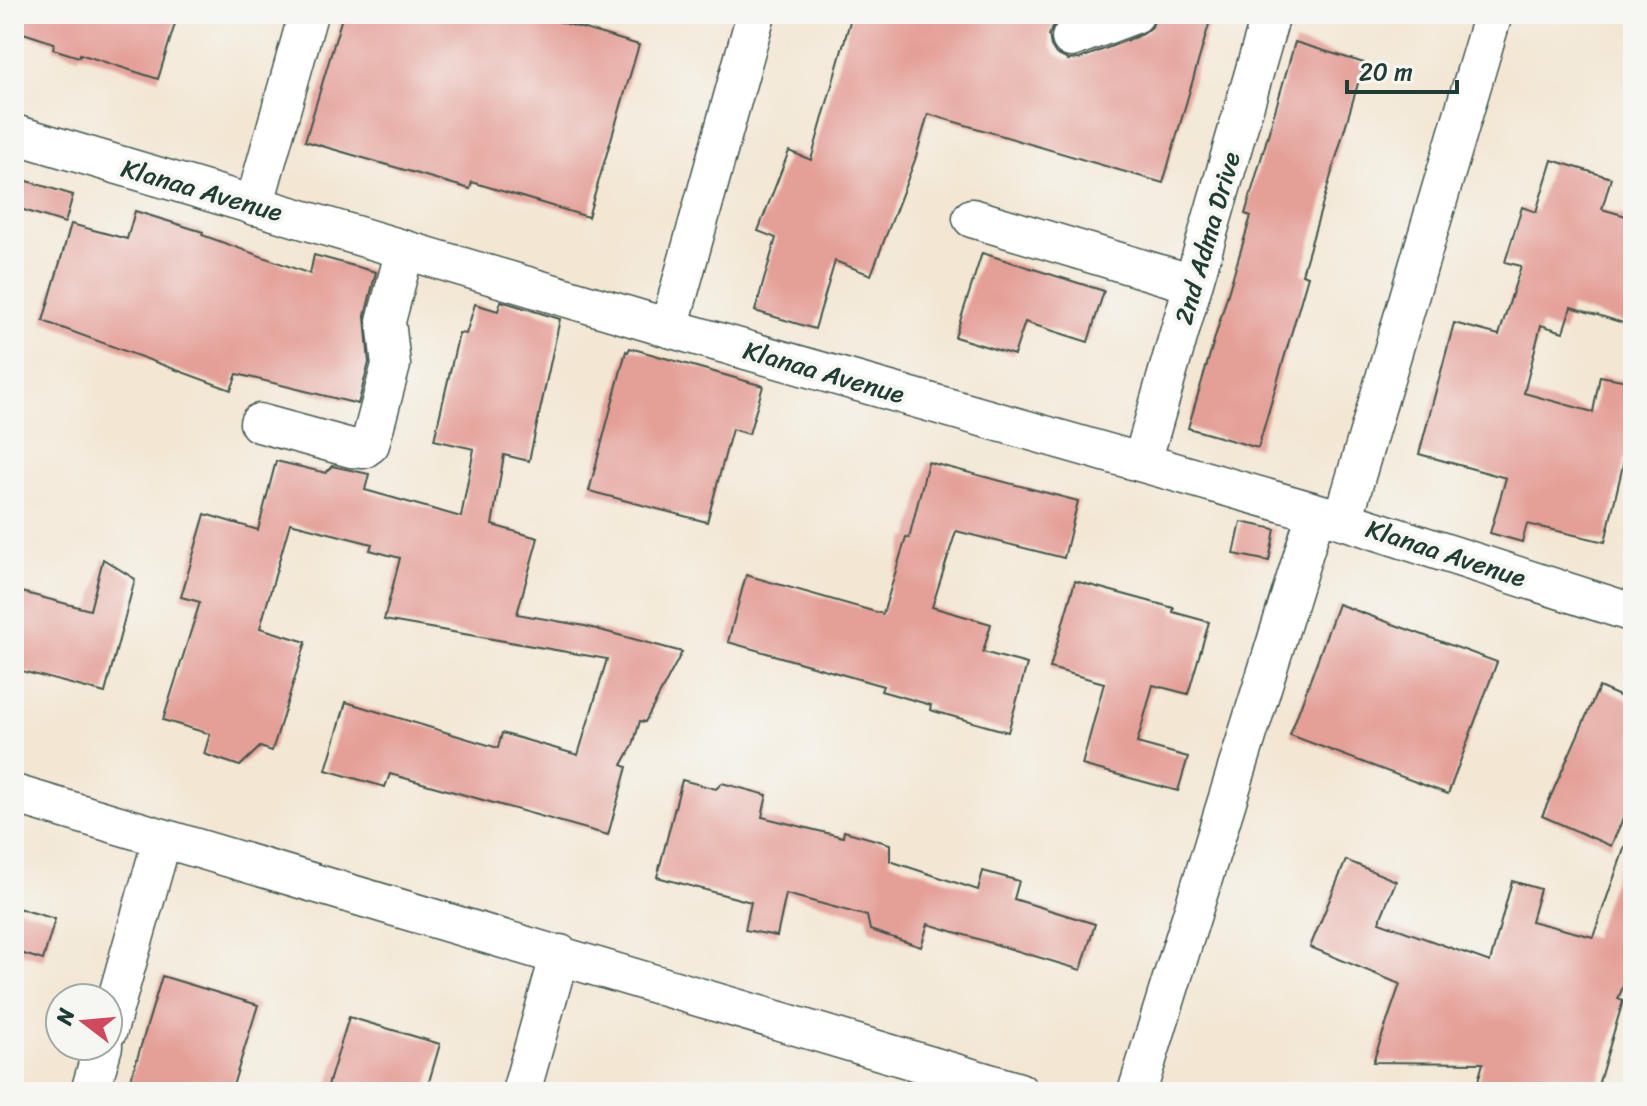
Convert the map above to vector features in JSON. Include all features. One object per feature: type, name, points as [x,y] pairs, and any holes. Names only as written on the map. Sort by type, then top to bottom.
[{"type":"street","points":[[254,206],[308,14]]},
{"type":"street","points":[[669,328],[756,14]]},
{"type":"street","points":[[1071,38],[1135,14]]},
{"type":"street","name":"2nd Adma Drive","points":[[1142,462],[1271,14]]},
{"type":"street","points":[[1137,1092],[1330,517],[1493,14]]},
{"type":"street","name":"Klanaa Avenue","points":[[14,134],[669,328],[1330,517],[1633,613]]},
{"type":"street","points":[[972,218],[1193,284]]},
{"type":"street","points":[[259,423],[351,448],[363,449],[370,444],[391,365],[386,321],[405,250]]},
{"type":"street","points":[[14,794],[162,840],[560,954],[1011,1091]]},
{"type":"street","points":[[122,982],[162,840]]},
{"type":"street","points":[[521,1092],[560,954]]},
{"type":"street","points":[[90,1092],[98,1062]]},
{"type":"building","points":[[14,14],[178,14],[158,79],[80,54],[79,57],[53,49],[54,43],[14,30]]},
{"type":"building","points":[[343,14],[534,14],[639,45],[588,217],[472,182],[470,189],[305,141]]},
{"type":"building","points":[[852,14],[1072,14],[1055,23],[1049,35],[1056,54],[1068,60],[1079,59],[1143,34],[1152,27],[1156,14],[1212,14],[1163,183],[928,114],[915,160],[871,275],[835,261],[815,329],[755,311],[776,238],[758,231],[789,151],[811,160]]},
{"type":"building","points":[[1295,42],[1364,63],[1302,274],[1308,276],[1258,448],[1188,428],[1251,216],[1245,214]]},
{"type":"building","points":[[1552,160],[1611,178],[1602,209],[1633,218],[1633,326],[1571,307],[1563,332],[1541,325],[1524,393],[1593,412],[1600,376],[1633,382],[1633,422],[1605,542],[1527,524],[1522,542],[1490,533],[1506,478],[1419,454],[1454,323],[1499,335],[1521,266],[1505,262],[1522,207],[1536,212]]},
{"type":"building","points":[[14,177],[73,195],[65,223],[14,207]]},
{"type":"building","points":[[135,211],[203,232],[202,235],[310,274],[314,255],[376,272],[365,316],[369,363],[358,404],[237,374],[231,390],[43,321],[71,224],[127,239]]},
{"type":"building","points":[[982,253],[1104,291],[1088,342],[1025,322],[1014,355],[955,337]]},
{"type":"building","points":[[501,301],[560,319],[529,461],[504,455],[492,525],[538,538],[517,614],[585,626],[682,652],[645,722],[640,721],[633,745],[622,765],[627,767],[608,835],[390,774],[385,787],[326,770],[346,702],[498,748],[502,733],[578,755],[607,659],[384,620],[400,558],[370,550],[372,544],[290,523],[260,628],[306,642],[272,751],[260,747],[240,766],[204,754],[210,734],[163,720],[200,602],[181,597],[205,514],[258,530],[276,461],[326,473],[332,466],[369,474],[365,490],[461,517],[474,449],[434,440],[459,333],[466,334],[475,304],[498,311]]},
{"type":"building","points":[[630,348],[763,386],[749,434],[732,429],[707,522],[589,491],[626,351]]},
{"type":"building","points":[[928,462],[1078,501],[1064,558],[956,531],[932,607],[991,624],[983,652],[1027,664],[1008,732],[930,710],[931,705],[881,691],[883,686],[728,642],[746,575],[883,614],[906,537],[909,538]]},
{"type":"building","points":[[1241,522],[1275,529],[1269,561],[1234,554]]},
{"type":"building","points":[[103,559],[135,579],[105,693],[14,669],[14,590],[90,610]]},
{"type":"building","points":[[1075,581],[1174,608],[1173,612],[1209,622],[1188,694],[1153,685],[1137,743],[1188,757],[1178,791],[1082,765],[1104,683],[1050,668]]},
{"type":"building","points":[[1338,604],[1497,662],[1448,794],[1290,735]]},
{"type":"building","points":[[1599,687],[1633,702],[1633,796],[1611,846],[1542,816]]},
{"type":"building","points":[[682,780],[716,789],[722,783],[767,795],[762,817],[843,837],[844,831],[890,844],[890,861],[978,890],[983,871],[1019,881],[1014,899],[1095,924],[1081,970],[928,924],[921,947],[870,930],[867,916],[786,894],[777,936],[745,930],[751,902],[657,877]]},
{"type":"building","points":[[1629,835],[1633,836],[1633,962],[1618,999],[1623,1001],[1596,1092],[1475,1092],[1483,1063],[1373,1062],[1400,984],[1310,947],[1346,860],[1396,881],[1379,922],[1490,962],[1512,881],[1540,889],[1531,921],[1593,937]]},
{"type":"building","points":[[14,907],[55,919],[43,960],[14,951]]},
{"type":"building","points":[[162,976],[258,1005],[231,1092],[127,1092]]},
{"type":"building","points":[[349,1017],[440,1044],[426,1092],[326,1092]]}]
